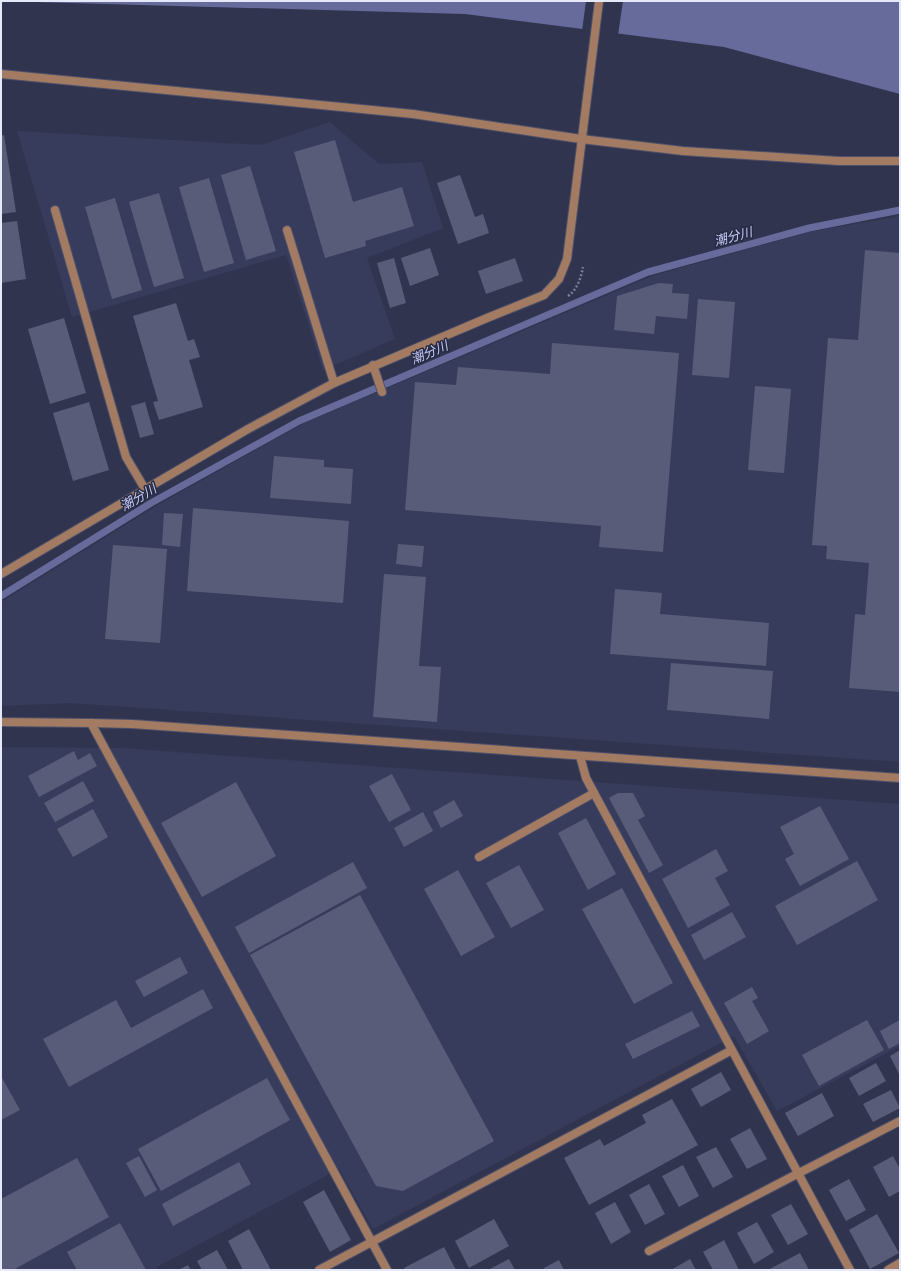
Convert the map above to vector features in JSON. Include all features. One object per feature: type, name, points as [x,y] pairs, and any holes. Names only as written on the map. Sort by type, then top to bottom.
[{"type":"street","points":[[1,574],[248,429],[334,383],[373,365],[544,295],[559,279],[567,259],[599,1]]},
{"type":"street","points":[[1,74],[413,114],[581,139],[683,151],[839,161],[900,161]]},
{"type":"street","points":[[55,210],[126,457],[145,490]]},
{"type":"street","points":[[287,230],[334,383]]},
{"type":"street","points":[[373,365],[382,392]]},
{"type":"street","points":[[1,722],[140,725],[900,778]]},
{"type":"street","points":[[91,723],[387,1270]]},
{"type":"street","points":[[580,756],[586,778],[850,1270]]},
{"type":"street","points":[[478,857],[594,792]]},
{"type":"street","points":[[319,1270],[732,1050]]},
{"type":"street","points":[[650,1251],[900,1121]]},
{"type":"street","points":[[888,1270],[900,1264]]},
{"type":"shaded area","points":[[1,1],[900,1],[900,94],[724,47],[465,14]]},
{"type":"shaded area","points":[[330,122],[379,164],[422,162],[443,228],[367,258],[395,339],[323,370],[286,255],[72,317],[17,131],[261,145]]},
{"type":"shaded area","points":[[900,216],[900,762],[72,703],[1,706],[1,602],[156,506],[302,424],[652,276],[809,232]]},
{"type":"shaded area","points":[[1,747],[122,748],[900,804],[900,1046],[777,1111],[734,1036],[373,1229],[339,1169],[157,1267],[158,1270],[1,1270]]},
{"type":"pier","points":[[586,1],[623,1],[618,35],[582,31]]},
{"type":"building","points":[[4,135],[16,212],[1,214],[1,136]]},
{"type":"building","points":[[335,140],[353,202],[402,187],[414,226],[365,241],[366,246],[325,258],[294,152]]},
{"type":"building","points":[[250,166],[276,251],[246,260],[221,175]]},
{"type":"building","points":[[460,175],[475,217],[483,214],[489,233],[458,244],[437,183]]},
{"type":"building","points":[[209,178],[234,263],[204,272],[179,187]]},
{"type":"building","points":[[159,193],[184,278],[154,287],[129,202]]},
{"type":"building","points":[[115,198],[142,290],[112,299],[85,207]]},
{"type":"building","points":[[17,221],[26,279],[1,283],[1,223]]},
{"type":"building","points":[[430,248],[439,275],[410,286],[401,258]]},
{"type":"building","points":[[865,250],[900,253],[900,692],[849,688],[855,614],[865,615],[869,563],[826,559],[827,546],[812,545],[828,338],[858,340]]},
{"type":"building","points":[[394,258],[406,303],[390,308],[377,263]]},
{"type":"building","points":[[515,258],[523,281],[486,294],[478,271]]},
{"type":"building","points":[[659,283],[673,284],[672,293],[689,294],[687,319],[656,316],[654,334],[614,330],[617,296]]},
{"type":"building","points":[[698,299],[735,302],[729,378],[692,375]]},
{"type":"building","points":[[176,303],[188,341],[194,339],[200,357],[189,360],[203,407],[159,420],[153,402],[158,401],[133,316]]},
{"type":"building","points":[[64,318],[86,393],[50,404],[28,329]]},
{"type":"building","points":[[552,343],[679,353],[663,552],[599,547],[601,526],[405,510],[415,382],[456,385],[458,367],[550,374]]},
{"type":"building","points":[[755,386],[791,389],[784,473],[748,470]]},
{"type":"building","points":[[89,402],[109,470],[73,481],[53,413]]},
{"type":"building","points":[[145,402],[154,434],[140,438],[131,406]]},
{"type":"building","points":[[274,456],[324,460],[324,467],[353,469],[351,504],[270,498]]},
{"type":"building","points":[[193,508],[349,521],[343,603],[187,591]]},
{"type":"building","points":[[164,513],[183,514],[180,547],[162,545]]},
{"type":"building","points":[[398,544],[424,546],[422,567],[396,564]]},
{"type":"building","points":[[113,545],[167,549],[160,643],[105,639]]},
{"type":"building","points":[[384,574],[426,577],[419,666],[441,667],[437,722],[373,717]]},
{"type":"building","points":[[615,589],[662,593],[660,614],[769,623],[766,666],[610,654]]},
{"type":"building","points":[[671,663],[773,671],[769,719],[667,710]]},
{"type":"building","points":[[74,751],[78,760],[90,753],[97,766],[39,797],[28,776]]},
{"type":"building","points":[[392,774],[411,810],[389,822],[369,786]]},
{"type":"building","points":[[83,781],[94,801],[55,822],[44,803]]},
{"type":"building","points":[[236,782],[276,856],[202,897],[161,823]]},
{"type":"building","points":[[618,793],[633,793],[645,816],[638,820],[663,865],[649,873],[609,798]]},
{"type":"building","points":[[454,800],[463,816],[441,828],[433,812]]},
{"type":"building","points":[[820,806],[849,859],[800,886],[785,859],[794,854],[780,827]]},
{"type":"building","points":[[93,809],[108,837],[73,857],[57,829]]},
{"type":"building","points":[[423,812],[433,831],[404,847],[394,828]]},
{"type":"building","points":[[586,818],[616,874],[588,890],[558,833]]},
{"type":"building","points":[[716,849],[728,871],[715,878],[730,905],[688,928],[662,879]]},
{"type":"building","points":[[857,861],[878,900],[797,945],[775,906]]},
{"type":"building","points":[[353,862],[367,888],[249,953],[235,927]]},
{"type":"building","points":[[519,865],[544,910],[511,928],[486,883]]},
{"type":"building","points":[[458,870],[495,937],[461,956],[424,889]]},
{"type":"building","points":[[622,888],[673,983],[634,1004],[582,909]]},
{"type":"building","points":[[360,895],[494,1141],[403,1191],[376,1186],[250,955]]},
{"type":"building","points":[[732,912],[746,937],[704,960],[691,935]]},
{"type":"building","points":[[180,957],[188,973],[144,997],[135,981]]},
{"type":"building","points":[[752,987],[758,998],[752,1001],[769,1031],[747,1044],[724,1003]]},
{"type":"building","points":[[203,989],[213,1008],[69,1087],[43,1039],[116,1000],[131,1028]]},
{"type":"building","points":[[692,1011],[700,1026],[633,1059],[625,1044]]},
{"type":"building","points":[[867,1020],[884,1050],[819,1086],[802,1055]]},
{"type":"building","points":[[900,1020],[900,1043],[889,1049],[880,1031]]},
{"type":"building","points":[[900,1050],[900,1076],[890,1056]]},
{"type":"building","points":[[876,1063],[886,1081],[859,1096],[849,1078]]},
{"type":"building","points":[[721,1072],[731,1090],[701,1107],[691,1089]]},
{"type":"building","points":[[1,1076],[20,1110],[1,1120]]},
{"type":"building","points":[[267,1078],[290,1120],[161,1191],[138,1149]]},
{"type":"building","points":[[891,1090],[900,1108],[873,1122],[863,1104]]},
{"type":"building","points":[[822,1093],[834,1116],[798,1136],[785,1113]]},
{"type":"building","points":[[672,1099],[698,1145],[589,1205],[564,1158],[600,1139],[604,1146],[646,1123],[642,1115]]},
{"type":"building","points":[[750,1128],[767,1159],[747,1169],[730,1139]]},
{"type":"building","points":[[716,1147],[733,1177],[713,1188],[696,1157]]},
{"type":"building","points":[[139,1156],[157,1190],[145,1197],[126,1163]]},
{"type":"building","points":[[893,1156],[900,1169],[900,1191],[889,1197],[873,1167]]},
{"type":"building","points":[[77,1158],[109,1217],[13,1270],[1,1270],[1,1199]]},
{"type":"building","points":[[239,1162],[251,1184],[173,1226],[162,1204]]},
{"type":"building","points":[[683,1165],[699,1196],[679,1207],[662,1176]]},
{"type":"building","points":[[849,1179],[866,1210],[846,1221],[829,1190]]},
{"type":"building","points":[[649,1184],[665,1214],[645,1225],[629,1195]]},
{"type":"building","points":[[324,1190],[351,1240],[330,1252],[303,1202]]},
{"type":"building","points":[[615,1202],[631,1232],[611,1244],[595,1213]]},
{"type":"building","points":[[791,1204],[808,1234],[788,1245],[771,1215]]},
{"type":"building","points":[[877,1214],[899,1253],[870,1269],[849,1230]]},
{"type":"building","points":[[494,1219],[509,1246],[469,1268],[455,1241]]},
{"type":"building","points":[[757,1222],[774,1252],[754,1264],[737,1233]]},
{"type":"building","points":[[120,1223],[146,1270],[77,1270],[67,1252]]},
{"type":"building","points":[[249,1229],[271,1270],[243,1270],[228,1241]]},
{"type":"building","points":[[724,1240],[739,1270],[713,1270],[703,1252]]},
{"type":"building","points":[[444,1247],[456,1270],[405,1270],[404,1268]]},
{"type":"building","points":[[217,1250],[228,1270],[202,1270],[197,1261]]},
{"type":"building","points":[[800,1253],[809,1270],[768,1270]]},
{"type":"building","points":[[509,1259],[515,1270],[488,1270]]},
{"type":"building","points":[[690,1259],[696,1270],[671,1270]]},
{"type":"building","points":[[559,1260],[564,1270],[545,1270],[544,1268]]},
{"type":"building","points":[[188,1265],[191,1270],[178,1270]]},
{"type":"waterway","name":"潮分川","points":[[1,596],[151,503],[299,421],[648,272],[809,228],[900,210]]}]
